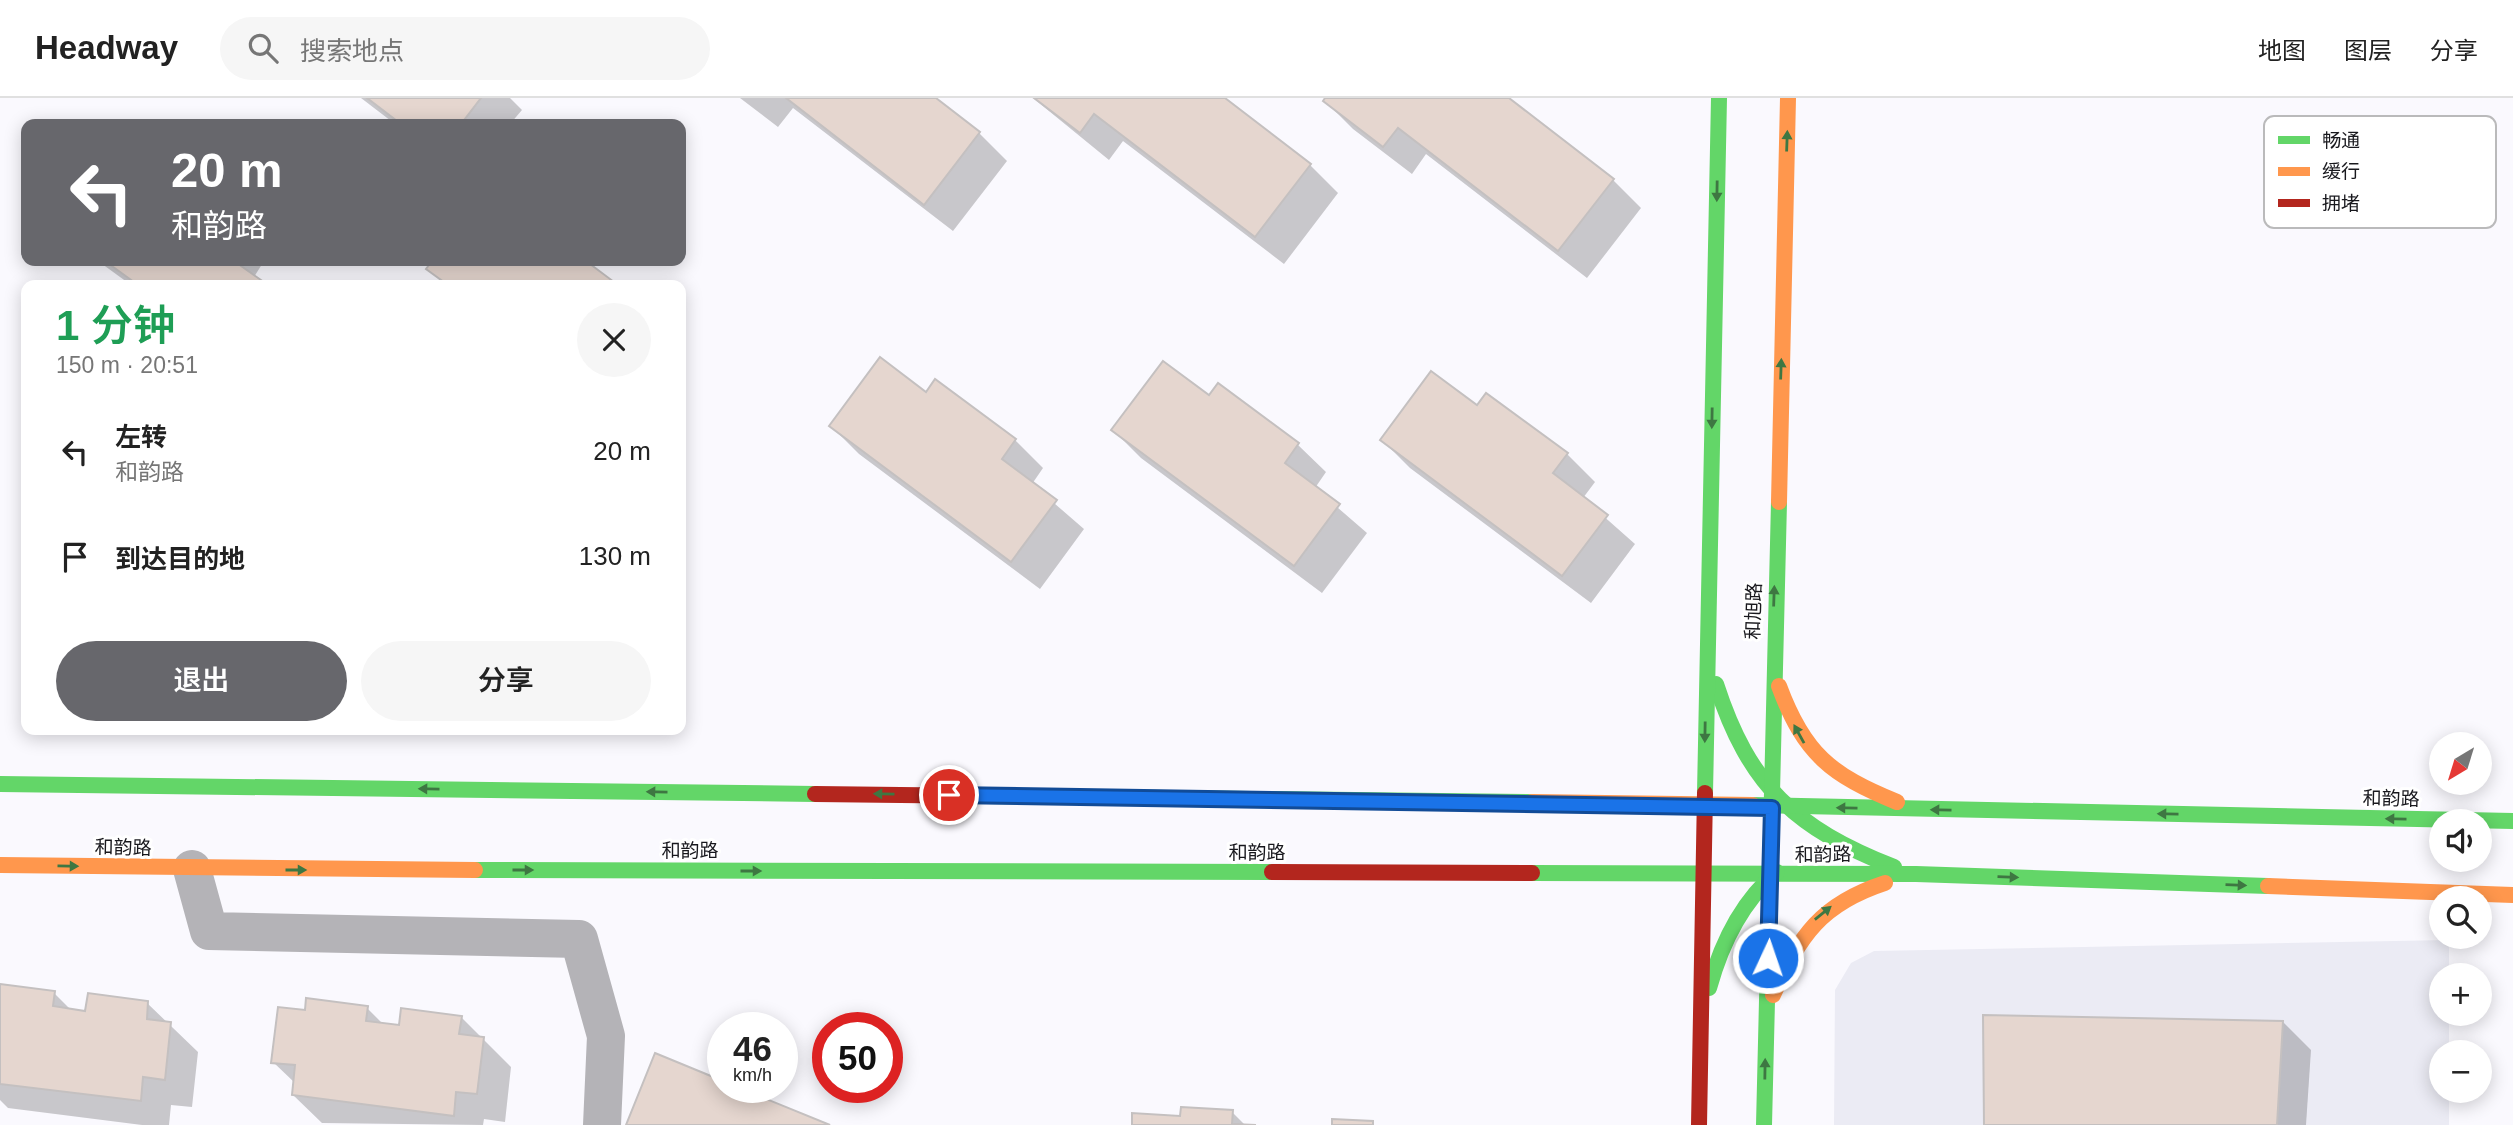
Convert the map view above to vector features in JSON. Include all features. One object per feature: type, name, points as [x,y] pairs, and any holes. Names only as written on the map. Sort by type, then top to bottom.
[{"type":"main road","points":[[1699,1125],[1703,804],[1719,98]]},
{"type":"main road","name":"和旭路","points":[[1764,1125],[1766,1013],[1776,803],[1773,664],[1788,98]]},
{"type":"main road","points":[[1707,639],[1715,680],[1733,736],[1776,803],[1830,840],[1916,874]]},
{"type":"main road","points":[[1773,664],[1786,706],[1810,752],[1832,772],[1915,809]]},
{"type":"main road","name":"和韵路","points":[[0,784],[1776,803],[1915,809],[2513,821]]},
{"type":"main road","points":[[1867,825],[1915,809]]},
{"type":"main road","points":[[1700,1020],[1711,977],[1748,906],[1772,876],[1808,852],[1849,832]]},
{"type":"main road","name":"和韵路","points":[[0,865],[192,869],[1772,876],[1916,874],[2513,895]]},
{"type":"main road","points":[[1766,1013],[1804,931],[1824,911],[1869,887],[1916,874]]},
{"type":"street","points":[[192,869],[209,931],[579,939],[606,1037],[602,1125]]},
{"type":"shaded area","points":[[2429,940],[2429,949],[2449,949],[2449,963],[2429,963],[2429,1026],[2449,1026],[2449,1040],[2429,1040],[2429,1103],[2449,1103],[2449,1125],[1834,1125],[1835,990],[1851,963],[1874,951]]},
{"type":"building","points":[[367,98],[481,98],[465,119],[394,119]]},
{"type":"building","points":[[786,98],[936,98],[980,132],[924,205]]},
{"type":"building","points":[[1034,98],[1225,98],[1311,164],[1255,237],[1094,114],[1080,133]]},
{"type":"building","points":[[1325,98],[1509,98],[1614,179],[1558,251],[1398,128],[1383,147],[1323,101]]},
{"type":"building","points":[[112,266],[241,266],[261,280],[131,280]]},
{"type":"building","points":[[428,266],[593,266],[611,280],[441,280],[426,269]]},
{"type":"building","points":[[880,357],[926,392],[935,379],[1016,439],[1002,459],[1057,500],[1011,562],[829,426]]},
{"type":"building","points":[[1163,361],[1209,395],[1218,383],[1299,443],[1285,463],[1340,504],[1294,566],[1111,430]]},
{"type":"building","points":[[1431,371],[1477,405],[1486,393],[1568,453],[1553,473],[1608,515],[1562,576],[1380,440]]},
{"type":"building","points":[[0,984],[55,991],[53,1006],[85,1011],[88,993],[148,1001],[147,1019],[171,1022],[165,1080],[143,1077],[141,1101],[0,1084]]},
{"type":"building","points":[[306,998],[368,1006],[366,1021],[399,1025],[401,1008],[462,1016],[459,1034],[484,1037],[477,1094],[456,1092],[454,1116],[292,1095],[295,1065],[271,1063],[278,1007],[305,1010]]},
{"type":"building","points":[[1983,1015],[2283,1021],[2277,1125],[1984,1125]]},
{"type":"building","points":[[655,1053],[707,1074],[707,1103],[776,1103],[830,1125],[626,1125]]},
{"type":"building","points":[[1181,1107],[1233,1110],[1232,1124],[1256,1125],[1132,1125],[1132,1113],[1180,1116]]},
{"type":"building","points":[[1332,1119],[1373,1121],[1373,1125],[1332,1125]]},
{"type":"traffic: fast","points":[[1705,793],[1719,98]]},
{"type":"traffic: fast","points":[[1764,1125],[1779,502]]},
{"type":"traffic: fast","points":[[1716,684],[1744,750],[1780,799],[1803,819],[1829,836],[1894,867]]},
{"type":"traffic: fast","points":[[0,784],[815,794]]},
{"type":"traffic: fast","points":[[986,796],[1532,802]]},
{"type":"traffic: fast","points":[[1753,805],[2513,821]]},
{"type":"traffic: fast","points":[[475,870],[1272,872]]},
{"type":"traffic: fast","points":[[1709,988],[1734,925],[1753,896],[1777,872]]},
{"type":"traffic: fast","points":[[1532,873],[1916,874],[2268,886]]},
{"type":"traffic: slow","points":[[1779,502],[1788,98]]},
{"type":"traffic: slow","points":[[1779,686],[1799,729],[1823,759],[1854,782],[1897,802]]},
{"type":"traffic: slow","points":[[1532,802],[1753,805]]},
{"type":"traffic: slow","points":[[0,865],[475,870]]},
{"type":"traffic: slow","points":[[1773,995],[1793,955],[1815,924],[1844,901],[1885,883]]},
{"type":"traffic: slow","points":[[2268,886],[2513,895]]},
{"type":"traffic: jam","points":[[1699,1125],[1705,793]]},
{"type":"traffic: jam","points":[[815,794],[986,796]]},
{"type":"traffic: jam","points":[[1272,872],[1532,873]]},
{"type":"route","points":[[949,795],[1703,804],[1772,808],[1768,958]]}]
